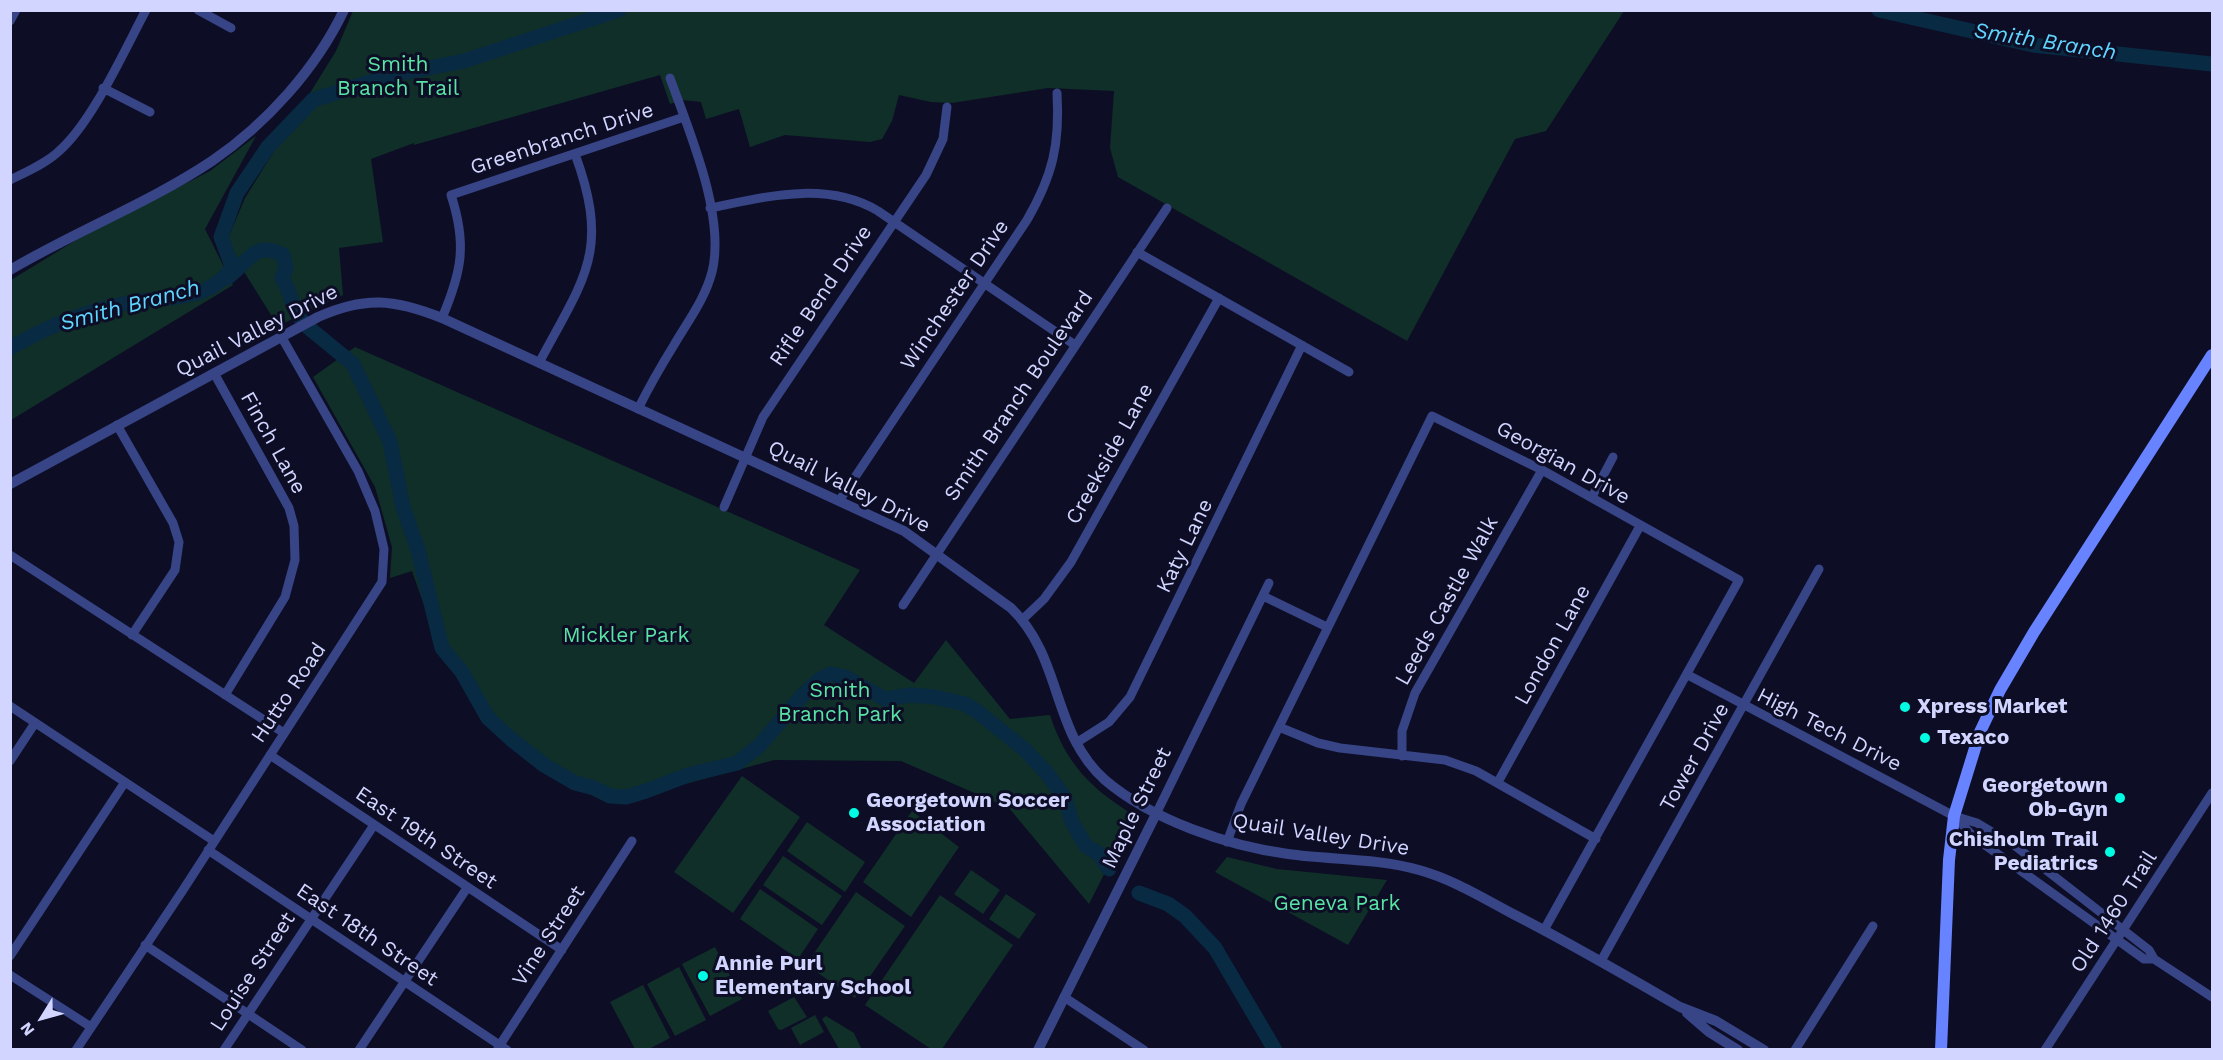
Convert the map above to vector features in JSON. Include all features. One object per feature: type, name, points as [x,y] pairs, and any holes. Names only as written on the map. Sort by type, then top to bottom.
[{"type":"main road","points":[[1941,1050],[1949,860],[1954,816],[1980,732],[2000,690],[2212,355]]},
{"type":"street","points":[[10,21],[16,10]]},
{"type":"street","points":[[10,180],[58,153],[86,119],[146,10]]},
{"type":"street","points":[[198,10],[231,28]]},
{"type":"street","points":[[11,270],[179,181],[231,146],[261,120],[295,84],[320,52],[344,10]]},
{"type":"street","points":[[638,409],[693,317],[712,272],[714,234],[710,208],[700,164],[670,78]]},
{"type":"street","points":[[103,88],[150,112]]},
{"type":"street","name":"Winchester Drive","points":[[839,501],[1027,220],[1047,184],[1059,129],[1057,93]]},
{"type":"street","name":"Rifle Bend Drive","points":[[724,507],[763,417],[936,156],[943,139],[947,107]]},
{"type":"street","name":"Greenbranch Drive","points":[[442,318],[460,270],[461,233],[451,195],[684,117]]},
{"type":"street","points":[[539,363],[581,282],[592,250],[591,207],[575,154]]},
{"type":"street","points":[[710,208],[798,192],[815,192],[854,200],[893,222],[1075,345]]},
{"type":"street","name":"Smith Branch Boulevard","points":[[903,605],[1167,208]]},
{"type":"street","points":[[1137,252],[1349,372]]},
{"type":"street","name":"Creekside Lane","points":[[1023,619],[1044,599],[1071,562],[1219,298]]},
{"type":"street","name":"Quail Valley Drive","points":[[10,484],[281,336],[337,309],[372,301],[404,304],[442,318],[904,531],[1023,619],[1034,633],[1048,665],[1065,721],[1076,743],[1104,778],[1157,812],[1227,842],[1287,854],[1418,870],[1462,887],[1601,961],[1680,1007],[1716,1021],[1764,1050]]},
{"type":"street","name":"Hutto Road","points":[[76,1050],[382,582],[384,549],[375,511],[358,471],[281,336]]},
{"type":"street","name":"Katy Lane","points":[[1076,743],[1109,722],[1131,697],[1302,345]]},
{"type":"street","name":"Finch Lane","points":[[214,373],[289,508],[295,544],[291,579],[285,597],[225,694]]},
{"type":"street","name":"Georgian Drive","points":[[1227,842],[1241,804],[1432,416],[1542,470],[1739,580],[1544,930]]},
{"type":"street","points":[[117,425],[173,523],[179,542],[175,570],[132,635]]},
{"type":"street","points":[[1592,497],[1613,457]]},
{"type":"street","name":"Leeds Castle Walk","points":[[1402,756],[1402,731],[1415,693],[1542,470]]},
{"type":"street","name":"London Lane","points":[[1497,782],[1640,526]]},
{"type":"street","points":[[10,555],[284,733]]},
{"type":"street","name":"Tower Drive","points":[[1601,961],[1819,569]]},
{"type":"street","name":"Maple Street","points":[[1038,1050],[1269,583]]},
{"type":"street","points":[[1263,596],[1327,627]]},
{"type":"street","name":"High Tech Drive","points":[[1688,675],[1954,816],[1977,823],[2014,845],[2149,950],[2154,959],[2144,959],[2117,940],[1974,837],[1954,816]]},
{"type":"street","points":[[10,706],[214,841]]},
{"type":"street","points":[[10,761],[35,723]]},
{"type":"street","points":[[1279,727],[1318,743],[1445,760],[1497,782],[1596,839]]},
{"type":"street","name":"East 19th Street","points":[[270,755],[562,950]]},
{"type":"street","points":[[10,956],[125,782]]},
{"type":"street","name":"Old 1460 Trail","points":[[2044,1050],[2212,793]]},
{"type":"street","name":"Louise Street","points":[[224,1050],[374,825]]},
{"type":"street","name":"Vine Street","points":[[502,1048],[632,841]]},
{"type":"street","name":"East 18th Street","points":[[208,850],[502,1048]]},
{"type":"street","points":[[359,1050],[467,888]]},
{"type":"street","points":[[1795,1050],[1873,926]]},
{"type":"street","points":[[145,945],[302,1050]]},
{"type":"street","points":[[2154,959],[2212,997]]},
{"type":"street","points":[[10,975],[91,1027]]},
{"type":"street","points":[[1064,997],[1144,1050]]},
{"type":"street","name":"Quail Valley Drive","points":[[1680,1007],[1709,1032],[1738,1050]]},
{"type":"green space","name":"Smith Branch Trail","points":[[353,11],[1624,11],[1546,131],[1515,139],[1407,341],[1118,177],[1110,148],[1114,91],[1048,88],[952,103],[931,102],[899,95],[892,121],[882,139],[870,142],[785,135],[750,147],[739,109],[706,119],[701,102],[682,100],[670,104],[660,75],[414,145],[414,143],[371,159],[383,242],[339,248],[343,295],[278,326],[226,243],[245,198],[336,51]]},
{"type":"green space","points":[[256,136],[205,229],[233,285],[11,420],[11,280],[78,239],[210,171]]},
{"type":"green space","name":"Mickler Park","points":[[355,347],[860,570],[824,625],[914,683],[946,640],[1010,719],[1050,715],[1064,748],[1082,774],[1105,795],[1134,815],[1089,904],[1009,808],[901,761],[774,760],[630,799],[583,789],[542,767],[491,726],[442,656],[412,571],[390,578],[392,547],[375,487],[313,377]]},
{"type":"green space","points":[[742,776],[800,817],[733,913],[674,872]]},
{"type":"green space","points":[[912,811],[959,847],[911,917],[863,882]]},
{"type":"green space","points":[[807,822],[865,862],[845,892],[787,851]]},
{"type":"green space","points":[[783,856],[842,896],[822,925],[763,885]]},
{"type":"green space","name":"Geneva Park","points":[[1227,857],[1277,869],[1387,880],[1348,945],[1215,872]]},
{"type":"green space","points":[[971,870],[1000,890],[983,914],[954,894]]},
{"type":"green space","points":[[760,889],[818,929],[798,959],[740,919]]},
{"type":"green space","points":[[856,892],[905,926],[855,998],[806,965]]},
{"type":"green space","points":[[1006,894],[1036,914],[1019,939],[989,919]]},
{"type":"green space","points":[[940,895],[1013,945],[942,1049],[931,1049],[865,1005]]},
{"type":"green space","points":[[715,947],[742,999],[710,1016],[682,964]]},
{"type":"green space","points":[[679,967],[706,1020],[675,1036],[647,984]]},
{"type":"green space","points":[[643,985],[670,1038],[649,1049],[635,1049],[610,1002]]},
{"type":"green space","points":[[794,997],[807,1017],[781,1030],[778,1029],[768,1011]]},
{"type":"green space","points":[[815,1015],[824,1032],[800,1045],[791,1028]]},
{"type":"green space","points":[[826,1016],[854,1033],[861,1048],[839,1049],[822,1019]]},
{"type":"waterway","points":[[588,10],[589,19]]},
{"type":"waterway","name":"Smith Branch","points":[[10,348],[38,333],[81,315],[127,303],[186,296],[212,286],[223,278],[232,266],[221,237],[237,193],[268,147],[313,100],[392,75],[464,61],[619,10]]},
{"type":"waterway","name":"Smith Branch","points":[[1879,10],[2033,45],[2212,64]]},
{"type":"waterway","points":[[227,278],[258,251],[273,251],[283,255],[286,268],[282,278],[301,319]]},
{"type":"waterway","points":[[309,328],[353,364],[390,442],[403,507],[418,550],[442,648],[462,672],[488,718],[544,765],[575,783],[594,788],[610,796],[626,797],[688,775],[737,763],[759,746],[802,696],[820,679],[831,674],[845,677],[885,699],[910,695],[935,697],[965,704],[978,712],[1024,749],[1046,772],[1065,798],[1072,822],[1086,846],[1098,853],[1109,869]]},
{"type":"waterway","points":[[1139,893],[1168,904],[1185,916],[1215,948],[1275,1050]]},
{"type":"place","name":"Xpress Market","points":[[1905,707]]},
{"type":"place","name":"Texaco","points":[[1925,738]]},
{"type":"place","name":"Georgetown Ob-Gyn","points":[[2120,798]]},
{"type":"place","name":"Georgetown Soccer Association","points":[[854,813]]},
{"type":"place","name":"Chisholm Trail Pediatrics","points":[[2110,852]]},
{"type":"place","name":"Annie Purl Elementary School","points":[[703,976]]},
{"type":"park label","name":"Smith Branch Park","points":[[840,703]]}]
